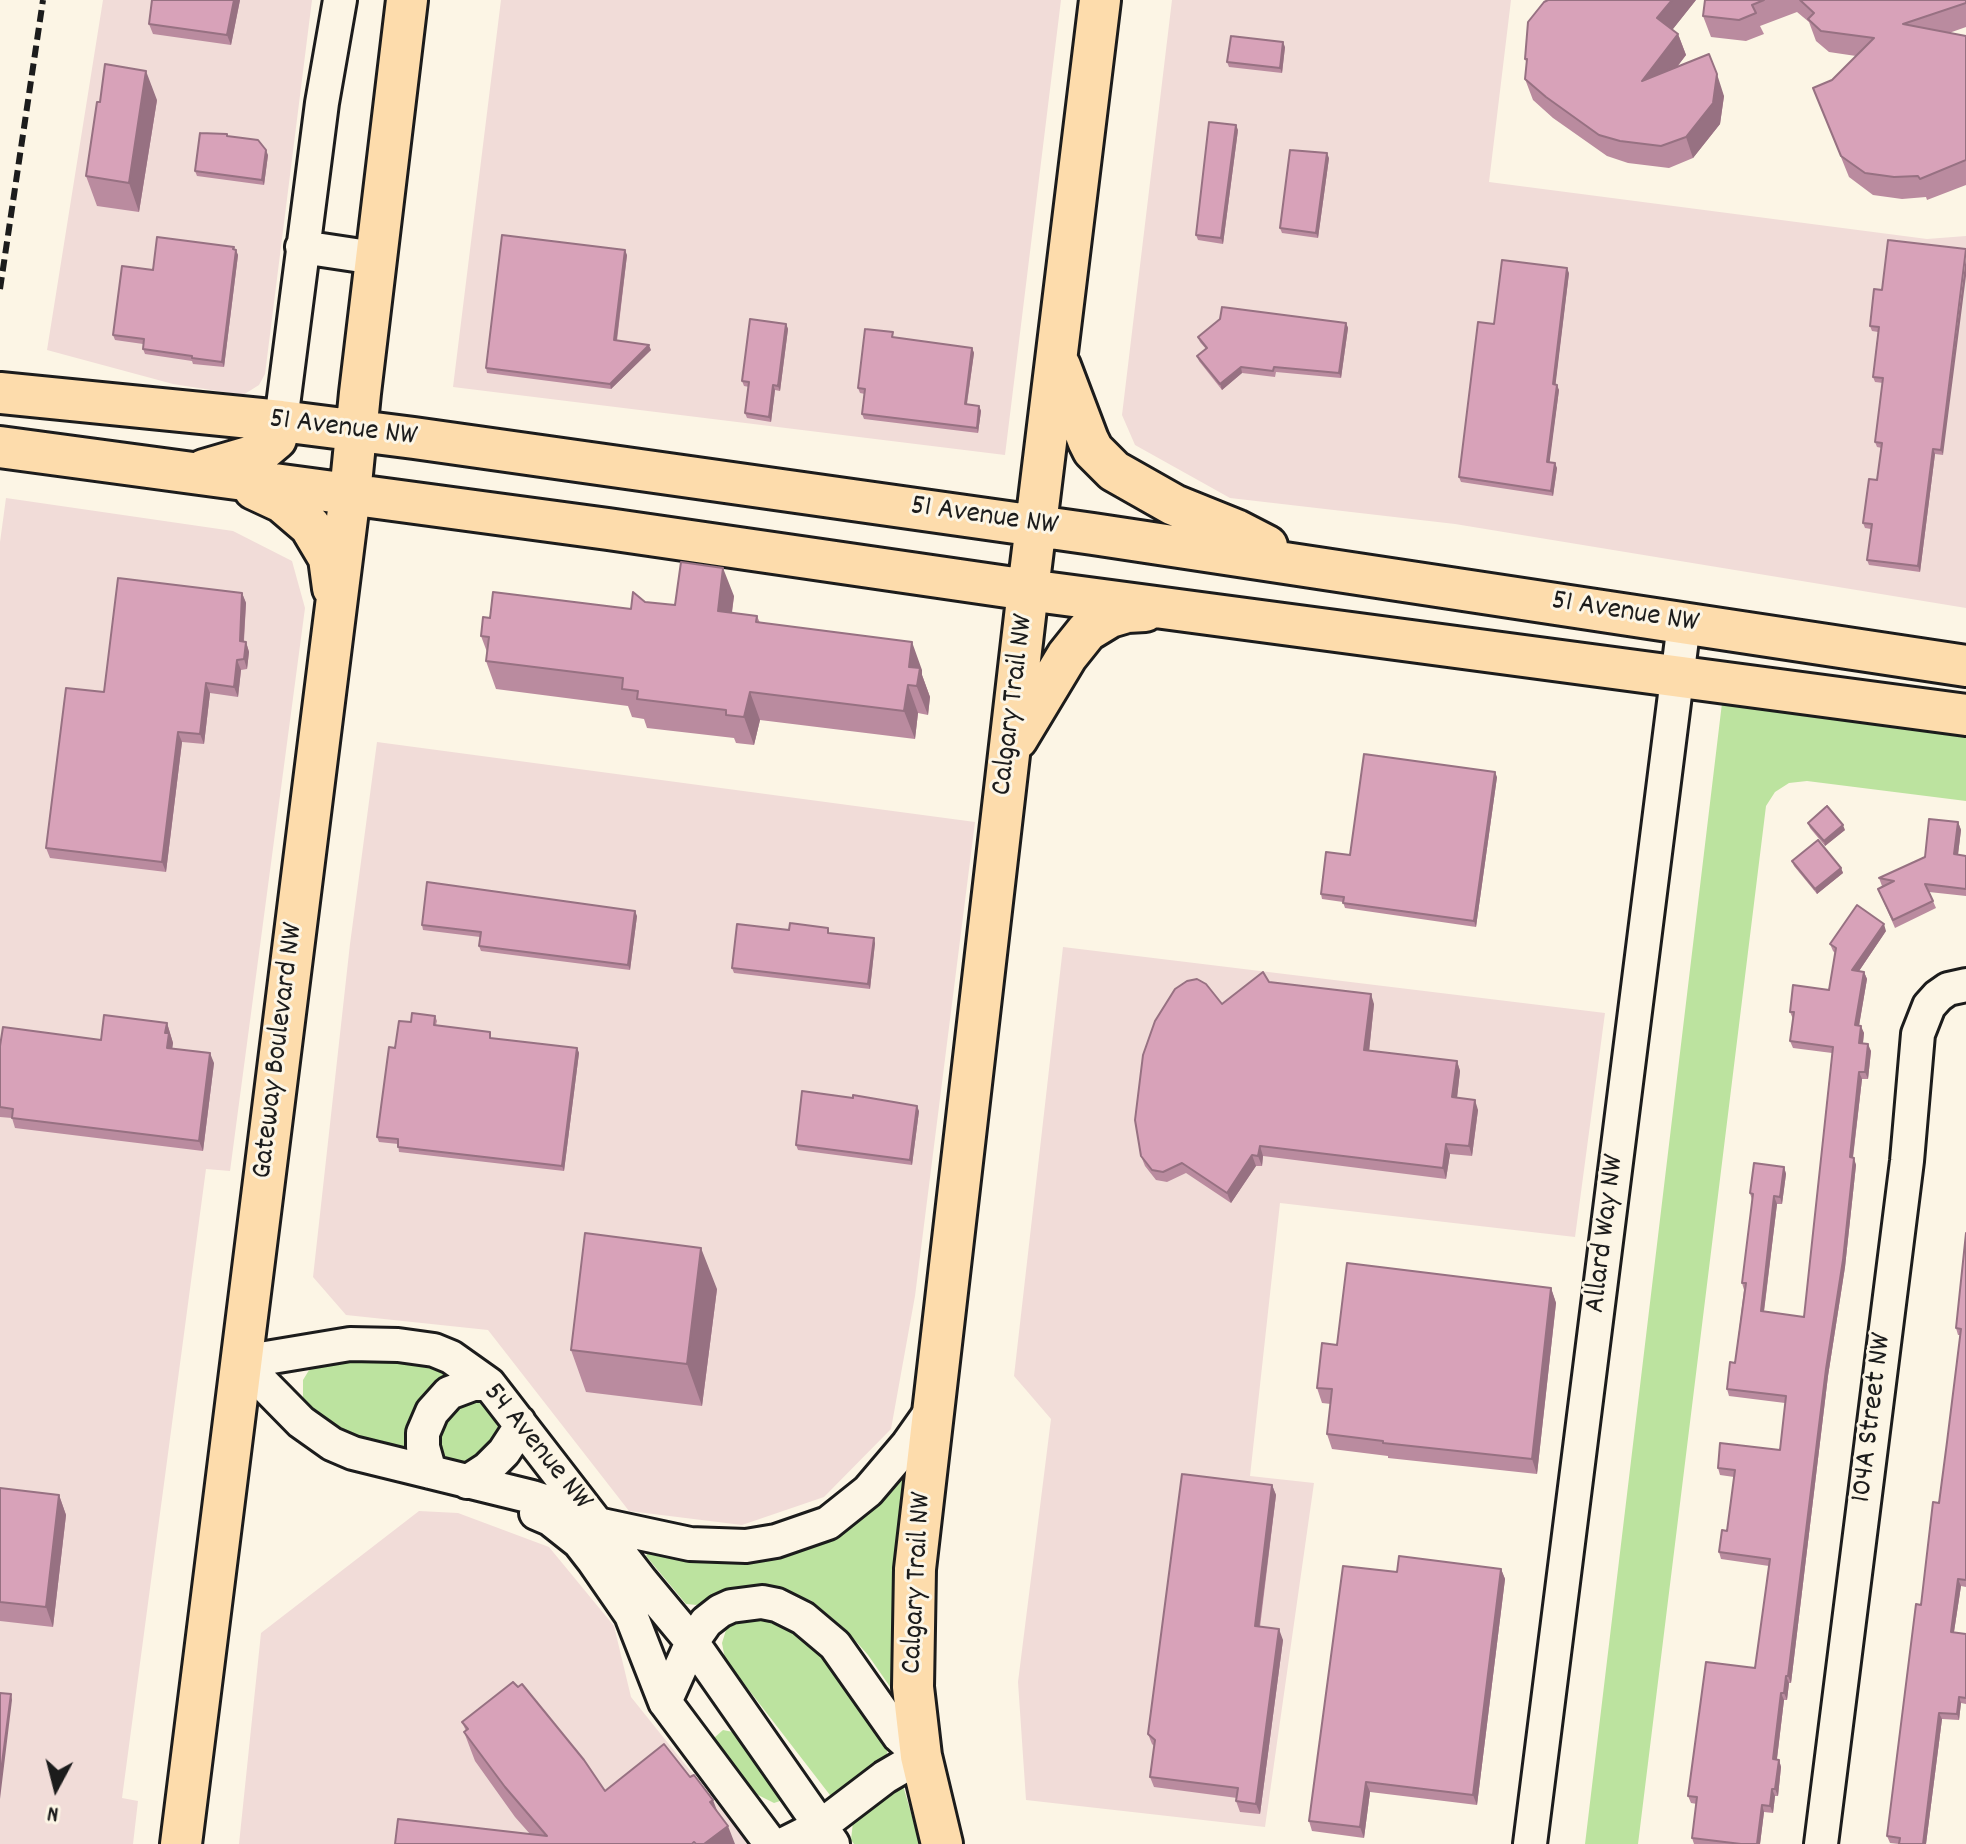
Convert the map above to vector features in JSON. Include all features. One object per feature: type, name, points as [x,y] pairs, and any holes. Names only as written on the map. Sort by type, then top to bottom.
[{"type":"main road","name":"Gateway Boulevard NW","points":[[181,1844],[350,494],[407,0]]},
{"type":"main road","name":"Calgary Trail NW","points":[[942,1844],[921,1756],[913,1687],[913,1606],[932,1410],[1100,0]]},
{"type":"main road","points":[[1057,358],[1093,450],[1114,471],[1174,505],[1236,530],[1302,565]]},
{"type":"main road","name":"51 Avenue NW","points":[[0,393],[356,431],[1036,526],[1966,666]]},
{"type":"main road","points":[[189,474],[263,450],[276,439],[281,421]]},
{"type":"main road","name":"51 Avenue NW","points":[[0,447],[1028,590],[1966,715]]},
{"type":"main road","points":[[189,474],[262,491],[300,514],[329,558],[335,600]]},
{"type":"main road","points":[[1010,749],[1067,656],[1087,631],[1110,617],[1127,612],[1187,610]]},
{"type":"street","points":[[281,421],[322,103],[340,0]]},
{"type":"street","points":[[302,247],[375,258]]},
{"type":"street","name":"Allard Way NW","points":[[1530,1844],[1684,623]]},
{"type":"street","name":"104A Street NW","points":[[1821,1844],[1907,1161],[1918,1034],[1929,1006],[1952,991]]},
{"type":"street","name":"54 Avenue NW","points":[[242,1362],[350,1344],[398,1345],[434,1350],[451,1357],[489,1384],[597,1524]]},
{"type":"street","name":"Calgary Trail NW","points":[[242,1362],[301,1422],[332,1444],[374,1459],[563,1507],[597,1524],[676,1542],[720,1546],[761,1544],[828,1523],[868,1491],[932,1410]]},
{"type":"street","points":[[430,1472],[423,1447],[423,1433],[432,1412],[449,1393],[473,1384],[489,1384]]},
{"type":"street","points":[[478,1485],[487,1469],[504,1452],[517,1432],[519,1422]]},
{"type":"street","name":"Calgary Trail NW","points":[[478,1485],[550,1519],[579,1542],[631,1615],[665,1702],[771,1844]]},
{"type":"street","name":"Calgary Trail NW","points":[[597,1524],[692,1642],[827,1835]]},
{"type":"street","name":"Calgary Trail NW","points":[[665,1702],[692,1642],[706,1622],[731,1606],[762,1602],[791,1611],[835,1645],[899,1736],[921,1756]]},
{"type":"street","points":[[784,1844],[827,1835],[885,1777],[921,1756]]},
{"type":"shaded area","points":[[103,0],[312,0],[265,374],[259,385],[243,395],[173,384],[47,350]]},
{"type":"shaded area","points":[[501,0],[1061,0],[1005,455],[453,387]]},
{"type":"shaded area","points":[[1172,0],[1511,0],[1489,182],[1927,239],[1966,236],[1966,608],[1455,524],[1230,498],[1135,445],[1122,415]]},
{"type":"shaded area","points":[[6,498],[233,531],[292,561],[305,608],[230,1171],[206,1169],[122,1798],[138,1801],[133,1844],[0,1844],[0,542]]},
{"type":"shaded area","points":[[377,742],[975,822],[915,1296],[891,1429],[824,1497],[742,1525],[629,1511],[488,1330],[346,1315],[313,1277],[350,944]]},
{"type":"shaded area","points":[[1063,947],[1605,1013],[1575,1237],[1280,1203],[1250,1476],[1314,1483],[1265,1827],[1026,1800],[1018,1682],[1051,1419],[1014,1376]]},
{"type":"shaded area","points":[[419,1511],[458,1513],[549,1547],[614,1626],[631,1697],[749,1844],[239,1844],[261,1633]]},
{"type":"green space","points":[[1722,703],[1966,734],[1966,801],[1807,781],[1789,783],[1775,792],[1766,806],[1638,1844],[1585,1844]]},
{"type":"green space","points":[[374,1348],[447,1370],[408,1453],[340,1433],[307,1408],[303,1399],[303,1380],[314,1362]]},
{"type":"green space","points":[[483,1396],[503,1428],[497,1447],[465,1465],[448,1461],[442,1455],[438,1439],[451,1405]]},
{"type":"green space","points":[[907,1474],[895,1694],[845,1629],[812,1601],[777,1587],[757,1585],[726,1591],[697,1605],[686,1604],[646,1556],[649,1551],[780,1556],[805,1548],[853,1524]]},
{"type":"green space","points":[[747,1613],[804,1627],[888,1747],[886,1760],[833,1799],[725,1659],[722,1643],[726,1630],[731,1622]]},
{"type":"green space","points":[[723,1730],[738,1733],[782,1788],[780,1801],[774,1803],[758,1795],[729,1761],[714,1738]]},
{"type":"green space","points":[[902,1782],[920,1844],[854,1844],[851,1840],[853,1822]]},
{"type":"building","points":[[152,0],[234,0],[227,35],[149,24]]},
{"type":"building","points":[[1548,0],[1672,0],[1657,18],[1678,34],[1642,81],[1709,54],[1717,74],[1713,103],[1686,137],[1661,146],[1599,135],[1525,79],[1528,22]]},
{"type":"building","points":[[1705,0],[1764,0],[1752,5],[1756,13],[1739,20],[1703,16]]},
{"type":"building","points":[[1800,0],[1966,0],[1966,3],[1903,24],[1966,36],[1966,160],[1920,179],[1918,176],[1865,173],[1841,156],[1813,88],[1832,80],[1874,38],[1821,31],[1808,19],[1814,13]]},
{"type":"building","points":[[1231,36],[1283,42],[1280,68],[1227,62]]},
{"type":"building","points":[[105,64],[146,71],[129,183],[86,176]]},
{"type":"building","points":[[1209,122],[1236,125],[1221,238],[1196,235]]},
{"type":"building","points":[[200,133],[258,140],[266,150],[262,180],[195,171]]},
{"type":"building","points":[[1290,150],[1327,153],[1316,233],[1280,228]]},
{"type":"building","points":[[502,235],[625,250],[614,340],[649,345],[610,384],[486,368]]},
{"type":"building","points":[[157,237],[234,247],[236,250],[222,362],[143,349],[144,339],[113,335],[122,266],[153,270]]},
{"type":"building","points":[[1888,240],[1966,249],[1941,450],[1933,449],[1918,566],[1867,560],[1872,524],[1863,523],[1869,479],[1877,480],[1882,443],[1875,442],[1883,378],[1873,377],[1879,327],[1870,326],[1874,289],[1882,290]]},
{"type":"building","points":[[1502,260],[1567,268],[1547,462],[1555,463],[1551,491],[1459,477],[1478,322],[1494,324]]},
{"type":"building","points":[[1222,307],[1346,323],[1339,373],[1241,367],[1220,384],[1197,356],[1207,348],[1198,337],[1220,319]]},
{"type":"building","points":[[750,319],[786,324],[778,386],[773,385],[769,417],[745,413],[749,382],[742,381]]},
{"type":"building","points":[[865,329],[893,332],[892,337],[972,348],[965,404],[979,406],[977,428],[862,414],[865,389],[858,388]]},
{"type":"building","points":[[681,562],[723,568],[718,611],[757,616],[756,622],[912,642],[909,667],[920,668],[917,686],[908,685],[904,711],[750,692],[744,717],[726,715],[726,710],[637,699],[638,691],[622,689],[623,678],[486,661],[489,637],[481,636],[483,617],[490,618],[493,592],[631,609],[633,592],[645,602],[675,605]]},
{"type":"building","points":[[118,578],[242,593],[240,641],[246,642],[244,659],[237,660],[234,687],[206,683],[200,734],[178,732],[162,862],[46,848],[66,688],[104,692]]},
{"type":"building","points":[[1364,754],[1495,772],[1474,921],[1343,903],[1344,897],[1321,894],[1326,852],[1350,855]]},
{"type":"building","points":[[1827,806],[1843,825],[1824,841],[1808,823]]},
{"type":"building","points":[[1929,819],[1958,822],[1954,854],[1966,856],[1966,889],[1925,884],[1933,901],[1893,920],[1878,889],[1894,881],[1879,878],[1925,857]]},
{"type":"building","points":[[1818,840],[1841,868],[1815,889],[1792,861]]},
{"type":"building","points":[[427,882],[635,911],[628,965],[479,946],[481,932],[422,925]]},
{"type":"building","points":[[1857,905],[1884,924],[1852,970],[1864,972],[1855,1025],[1861,1026],[1859,1043],[1868,1044],[1865,1072],[1859,1072],[1843,1260],[1826,1369],[1788,1676],[1784,1693],[1781,1693],[1773,1759],[1779,1760],[1775,1789],[1772,1789],[1770,1806],[1762,1805],[1757,1844],[1692,1838],[1697,1797],[1688,1796],[1706,1662],[1755,1668],[1770,1559],[1719,1552],[1722,1530],[1727,1531],[1735,1470],[1718,1468],[1720,1443],[1780,1450],[1786,1396],[1727,1389],[1730,1362],[1735,1363],[1746,1283],[1742,1283],[1754,1163],[1784,1167],[1780,1197],[1774,1196],[1761,1311],[1804,1317],[1833,1047],[1790,1041],[1794,1012],[1790,1012],[1793,985],[1829,990],[1836,948],[1830,944]]},
{"type":"building","points":[[790,923],[828,928],[828,933],[874,938],[868,984],[732,968],[737,924],[789,930]]},
{"type":"building","points":[[1263,972],[1269,982],[1371,994],[1364,1050],[1457,1061],[1452,1097],[1475,1100],[1469,1146],[1446,1144],[1443,1168],[1260,1146],[1258,1156],[1252,1155],[1227,1193],[1182,1163],[1163,1172],[1152,1170],[1141,1156],[1135,1120],[1143,1055],[1155,1021],[1175,989],[1187,981],[1197,979],[1206,984],[1222,1004]]},
{"type":"building","points":[[412,1013],[435,1016],[434,1025],[490,1032],[490,1038],[577,1048],[562,1166],[398,1147],[398,1139],[377,1137],[389,1047],[395,1048],[399,1021],[411,1022]]},
{"type":"building","points":[[104,1015],[167,1023],[167,1048],[210,1053],[199,1141],[12,1118],[13,1109],[0,1107],[3,1027],[101,1040]]},
{"type":"building","points":[[802,1091],[853,1098],[853,1095],[917,1106],[910,1160],[796,1145]]},
{"type":"building","points":[[585,1233],[701,1248],[687,1364],[571,1350]]},
{"type":"building","points":[[1966,1233],[1966,1580],[1958,1579],[1951,1632],[1966,1634],[1966,1698],[1959,1697],[1957,1714],[1939,1713],[1923,1844],[1899,1844],[1900,1838],[1887,1836],[1916,1604],[1921,1605],[1933,1502],[1939,1503],[1947,1442],[1961,1329],[1956,1328]]},
{"type":"building","points":[[1347,1263],[1551,1288],[1532,1459],[1327,1434],[1332,1389],[1317,1388],[1322,1343],[1337,1345]]},
{"type":"building","points":[[1182,1474],[1272,1485],[1255,1626],[1279,1629],[1256,1804],[1236,1801],[1238,1788],[1150,1777],[1155,1740],[1148,1734]]},
{"type":"building","points":[[0,1488],[59,1495],[46,1607],[0,1602]]},
{"type":"building","points":[[1399,1556],[1501,1569],[1473,1795],[1366,1782],[1360,1827],[1309,1821],[1343,1566],[1397,1572]]},
{"type":"building","points":[[513,1682],[518,1687],[522,1684],[584,1760],[605,1791],[664,1744],[690,1777],[694,1775],[728,1826],[704,1844],[395,1844],[398,1819],[547,1836],[464,1732],[468,1729],[462,1722]]},
{"type":"building","points":[[0,1693],[11,1694],[0,1779]]},
{"type":"railway","points":[[0,289],[43,0]]}]
